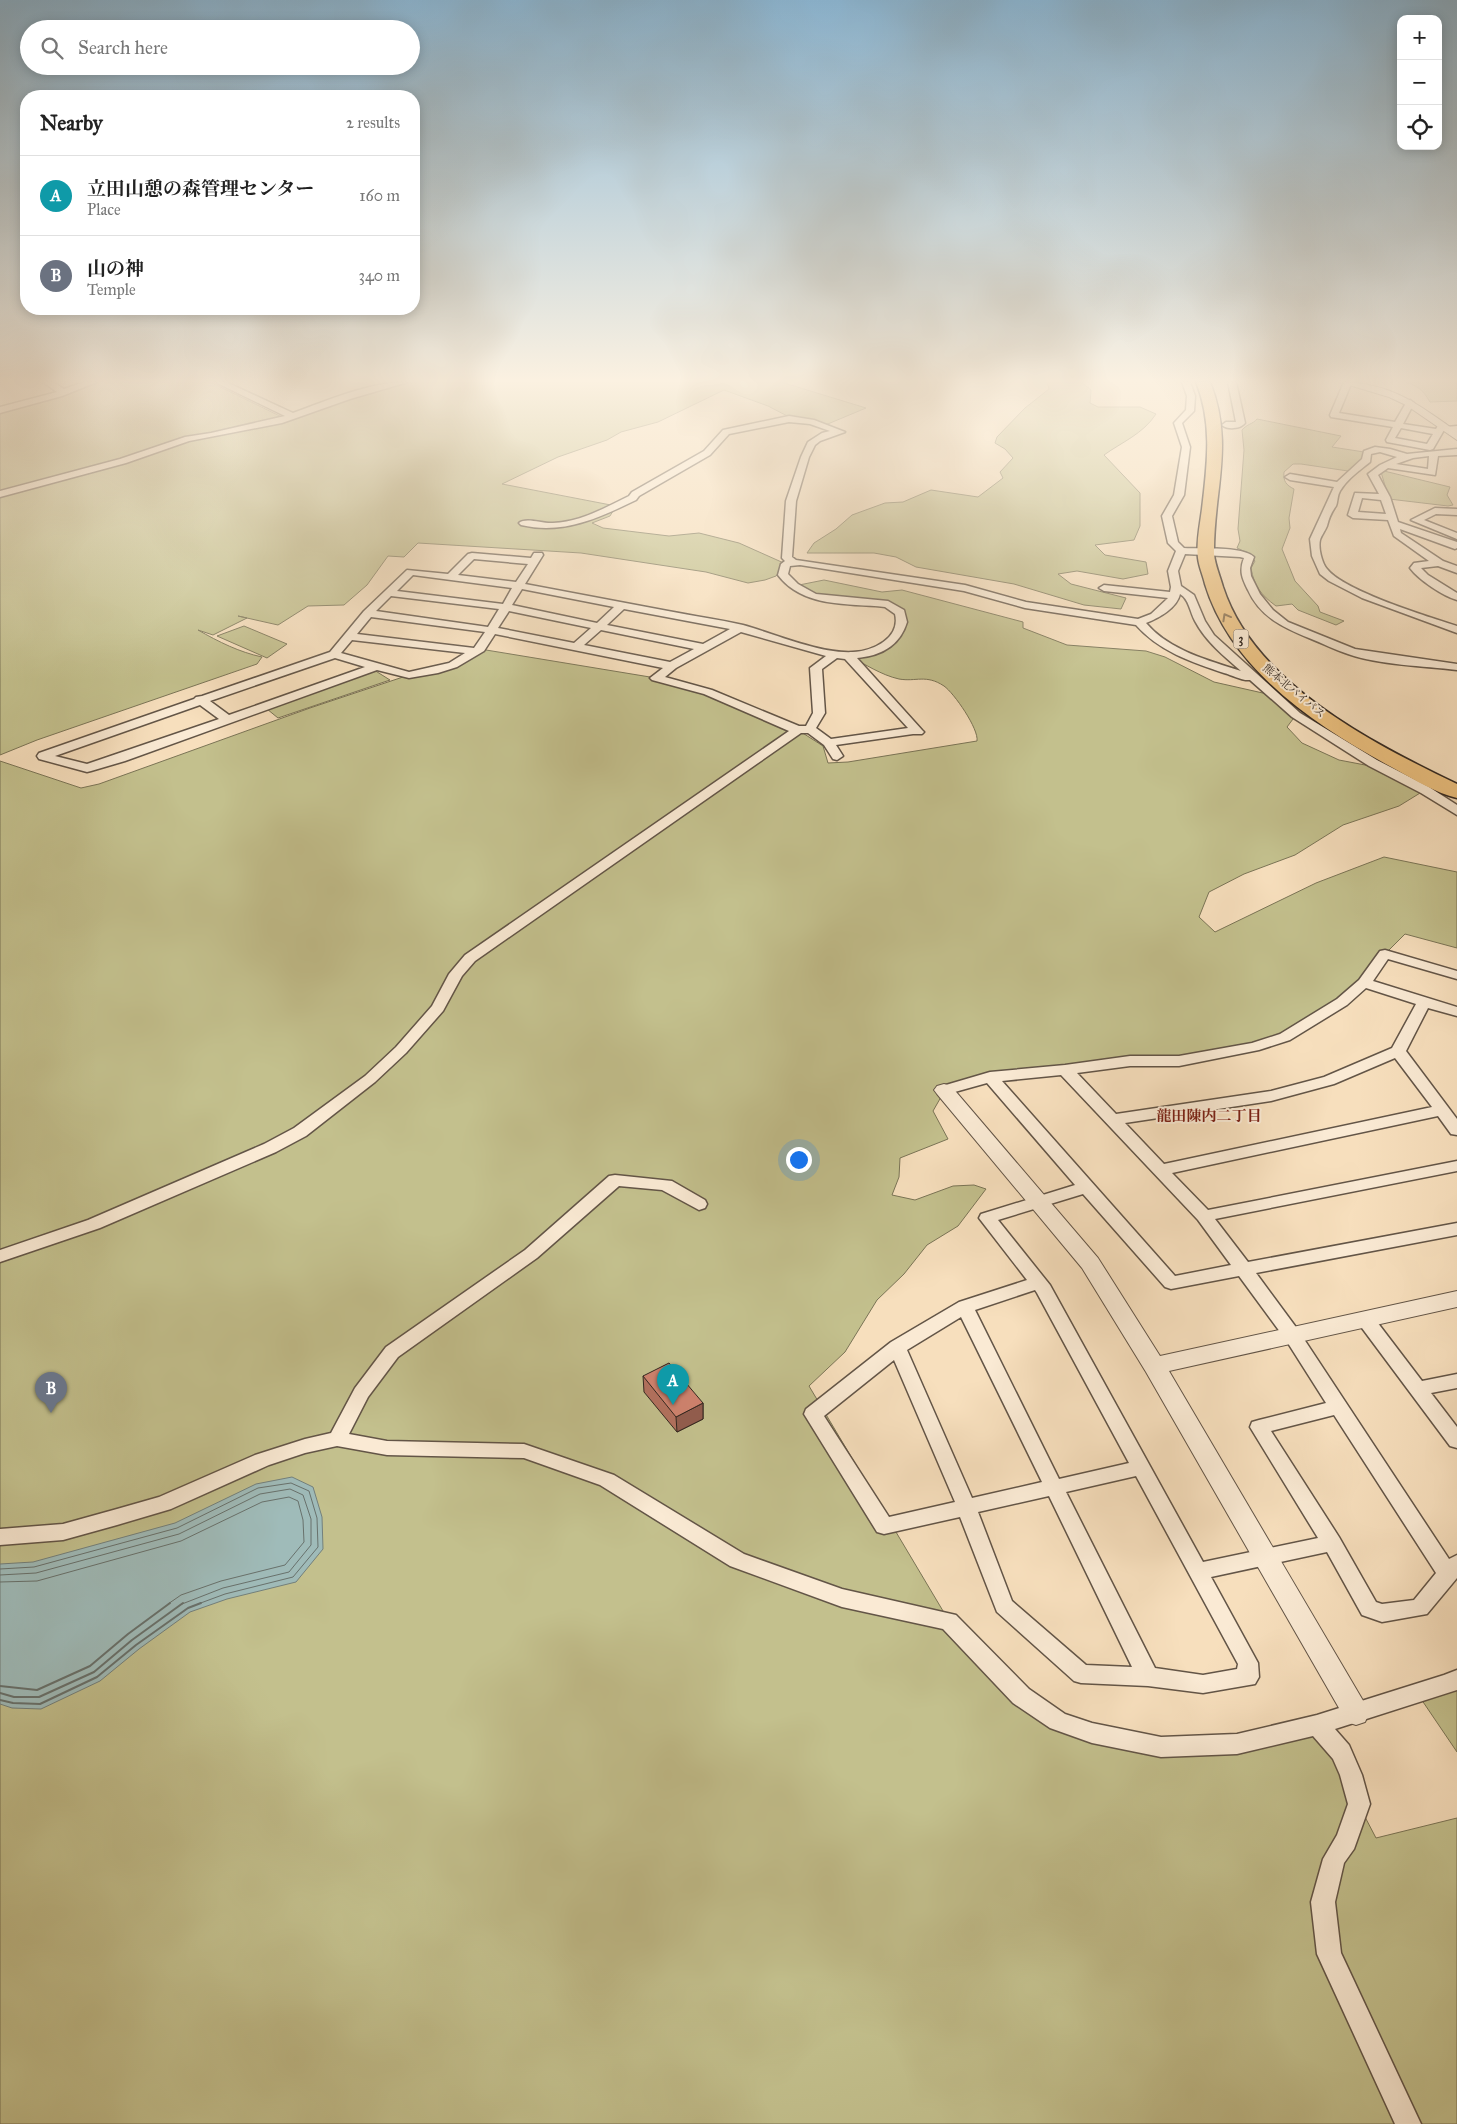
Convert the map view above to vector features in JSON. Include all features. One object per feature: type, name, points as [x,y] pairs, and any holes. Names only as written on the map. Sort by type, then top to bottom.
[{"type":"highway","name":"熊本北バイパス","points":[[1215,481],[1214,552],[1222,561],[1235,604],[1252,632],[1281,668],[1316,698],[1349,722],[1396,750],[1457,781]]},
{"type":"highway","name":"熊本北バイパス","points":[[1222,481],[1214,552],[1206,560],[1217,601],[1231,625],[1266,669],[1321,715],[1352,736],[1457,792]]},
{"type":"street","points":[[0,494],[48,481]]},
{"type":"street","points":[[524,523],[534,526],[553,527],[582,521],[633,498],[635,494],[658,481]]},
{"type":"street","points":[[793,562],[787,558],[791,502],[797,481]]},
{"type":"street","points":[[1180,481],[1178,495],[1167,516],[1173,543],[1180,551],[1242,554],[1249,557],[1245,568],[1246,576],[1255,595],[1269,612],[1284,624],[1352,652],[1378,657],[1457,666]]},
{"type":"street","points":[[1323,481],[1339,485]]},
{"type":"street","points":[[1343,481],[1334,492],[1332,504],[1328,508],[1320,534],[1315,539],[1316,555],[1324,572],[1347,588],[1457,630]]},
{"type":"street","points":[[1377,481],[1385,498],[1397,534],[1439,563],[1457,570]]},
{"type":"street","points":[[1385,498],[1358,495],[1352,518],[1392,521],[1455,546],[1457,545]]},
{"type":"street","points":[[1457,512],[1435,511],[1416,520],[1457,536]]},
{"type":"street","points":[[335,655],[368,613],[411,572],[520,586],[740,628],[835,655],[850,656],[887,646],[894,639],[902,622],[900,612],[888,604],[814,597],[794,586],[782,574],[786,564],[793,562],[965,588],[1025,605],[1139,622],[1162,612],[1173,601],[1175,591],[1173,571],[1180,551]]},
{"type":"street","points":[[375,667],[121,758],[87,768],[43,756],[200,699],[327,656],[335,655],[409,675],[425,673],[453,665],[480,649],[536,558],[472,556],[450,577]]},
{"type":"street","points":[[1439,563],[1418,565],[1415,568],[1424,577],[1457,597]]},
{"type":"street","points":[[1104,588],[1175,591],[1189,595],[1200,621],[1210,637],[1296,715],[1373,763],[1425,790],[1457,811]]},
{"type":"street","points":[[390,593],[506,608],[705,648]]},
{"type":"street","points":[[576,647],[621,606]]},
{"type":"street","points":[[368,613],[490,630],[672,666]]},
{"type":"street","points":[[1139,622],[1154,639],[1180,652],[1261,682]]},
{"type":"street","points":[[740,628],[672,666],[656,678],[708,692],[804,729],[829,743],[837,756]]},
{"type":"street","points":[[349,636],[475,651]]},
{"type":"street","points":[[0,1256],[94,1224],[270,1148],[300,1132],[370,1079],[401,1050],[438,1008],[456,974],[470,958],[804,729],[819,713],[816,668],[835,655]]},
{"type":"street","points":[[829,743],[917,731],[850,656]]},
{"type":"street","points":[[200,699],[228,720]]},
{"type":"street","points":[[1356,1713],[1154,1366],[1090,1263],[944,1090],[990,1077],[1065,1070],[1130,1061],[1179,1061],[1254,1046],[1285,1037],[1342,1002],[1364,983],[1385,954],[1457,975]]},
{"type":"street","points":[[1364,983],[1457,1012]]},
{"type":"street","points":[[1113,1120],[1285,1092],[1329,1081],[1398,1051],[1424,1002]]},
{"type":"street","points":[[1398,1051],[1457,1130]]},
{"type":"street","points":[[1065,1070],[1204,1216],[1292,1335],[1338,1407],[1452,1568],[1420,1608],[1382,1613],[1369,1609],[1332,1544],[1259,1427],[1338,1407]]},
{"type":"street","points":[[990,1077],[1171,1283],[1457,1229]]},
{"type":"street","points":[[1161,1170],[1442,1110]]},
{"type":"street","points":[[1204,1216],[1457,1166]]},
{"type":"street","points":[[337,1439],[360,1393],[392,1352],[531,1254],[615,1180],[666,1185],[699,1204]]},
{"type":"street","points":[[898,1347],[967,1508],[1004,1606],[1081,1674],[1148,1677],[1203,1684],[1248,1677],[1248,1663],[1044,1289],[1037,1283],[987,1218],[1086,1187]]},
{"type":"street","points":[[1037,1283],[966,1307],[898,1347],[813,1414],[884,1526],[1140,1468]]},
{"type":"street","points":[[1154,1366],[1457,1299]]},
{"type":"street","points":[[966,1307],[1053,1488],[1148,1677]]},
{"type":"street","points":[[1365,1319],[1457,1441]]},
{"type":"street","points":[[1418,1389],[1457,1380]]},
{"type":"street","points":[[0,1537],[62,1532],[117,1517],[164,1503],[262,1460],[305,1446],[337,1439],[387,1448],[524,1451],[607,1480],[737,1560],[842,1598],[949,1621],[1021,1696],[1058,1721],[1092,1733],[1161,1747],[1237,1744],[1318,1725],[1450,1683],[1457,1679]]},
{"type":"street","points":[[1199,1572],[1332,1544]]},
{"type":"street","points":[[1318,1725],[1342,1752],[1359,1804],[1346,1841],[1334,1859],[1323,1902],[1329,1954],[1408,2124]]},
{"type":"shaded area","points":[[0,481],[508,481],[502,484],[616,506],[610,516],[592,523],[603,528],[669,536],[699,533],[739,543],[786,564],[776,576],[748,583],[706,572],[581,553],[418,543],[404,557],[388,556],[367,585],[344,605],[308,606],[278,625],[247,618],[213,635],[198,630],[229,646],[262,657],[257,664],[37,740],[0,755]]},
{"type":"shaded area","points":[[999,481],[1129,481],[1140,493],[1140,526],[1134,540],[1095,545],[1105,555],[1146,562],[1148,574],[1123,579],[1077,571],[1058,574],[1071,584],[1126,598],[1121,609],[1084,605],[1014,584],[916,567],[896,557],[874,553],[807,553],[814,543],[836,529],[852,515],[885,503],[903,502],[931,490],[978,497]]},
{"type":"shaded area","points":[[1242,481],[1286,481],[1294,489],[1289,518],[1290,528],[1282,549],[1295,581],[1318,606],[1320,612],[1344,621],[1336,625],[1298,610],[1292,604],[1276,606],[1271,602],[1262,594],[1254,580],[1251,568],[1255,561],[1248,553],[1237,548],[1240,541],[1238,529]]},
{"type":"shaded area","points":[[1384,481],[1426,481],[1450,487],[1447,495],[1453,505],[1448,506],[1389,499]]},
{"type":"shaded area","points":[[824,580],[882,592],[902,590],[1023,622],[1023,628],[1067,645],[1146,651],[1165,657],[1214,682],[1276,696],[1296,715],[1287,727],[1302,743],[1339,760],[1386,769],[1425,790],[1399,806],[1343,825],[1295,855],[1244,874],[1209,892],[1199,917],[1215,932],[1316,883],[1384,857],[1457,872],[1457,948],[1405,934],[1385,954],[1364,983],[1285,1037],[1207,1057],[1065,1070],[945,1090],[933,1111],[948,1139],[900,1158],[899,1177],[892,1195],[915,1200],[953,1186],[974,1185],[986,1189],[958,1226],[927,1245],[904,1274],[877,1300],[845,1352],[809,1386],[949,1621],[1058,1721],[1161,1747],[1317,1725],[1376,1838],[1457,1818],[1457,2124],[0,2124],[0,761],[81,788],[99,784],[310,708],[409,675],[434,671],[480,649],[656,678],[690,687],[798,730],[823,746],[828,763],[848,762],[977,741],[977,735],[965,712],[954,696],[938,682],[926,679],[905,680],[892,677],[849,656],[887,646],[902,622],[888,604],[806,593],[799,585]]},
{"type":"shaded area","points":[[244,626],[287,644],[267,658],[217,636]]},
{"type":"shaded area","points":[[374,670],[390,680],[278,718],[267,709]]},
{"type":"shaded area","points":[[1457,1679],[1457,1752],[1417,1693]]},
{"type":"water","points":[[292,1477],[313,1487],[322,1517],[323,1549],[296,1582],[227,1599],[190,1612],[139,1649],[100,1681],[41,1709],[12,1708],[0,1704],[0,1564],[33,1562],[175,1523],[256,1484]]},
{"type":"building","points":[[669,1363],[703,1403],[676,1417],[643,1376]]},
{"type":"place","name":"立田山憩の森管理センター","points":[[673,1405]]},
{"type":"place","name":"山の神","points":[[51,1413]]},
{"type":"district","name":"龍田陳内二丁目","points":[[1209,1116]]}]
